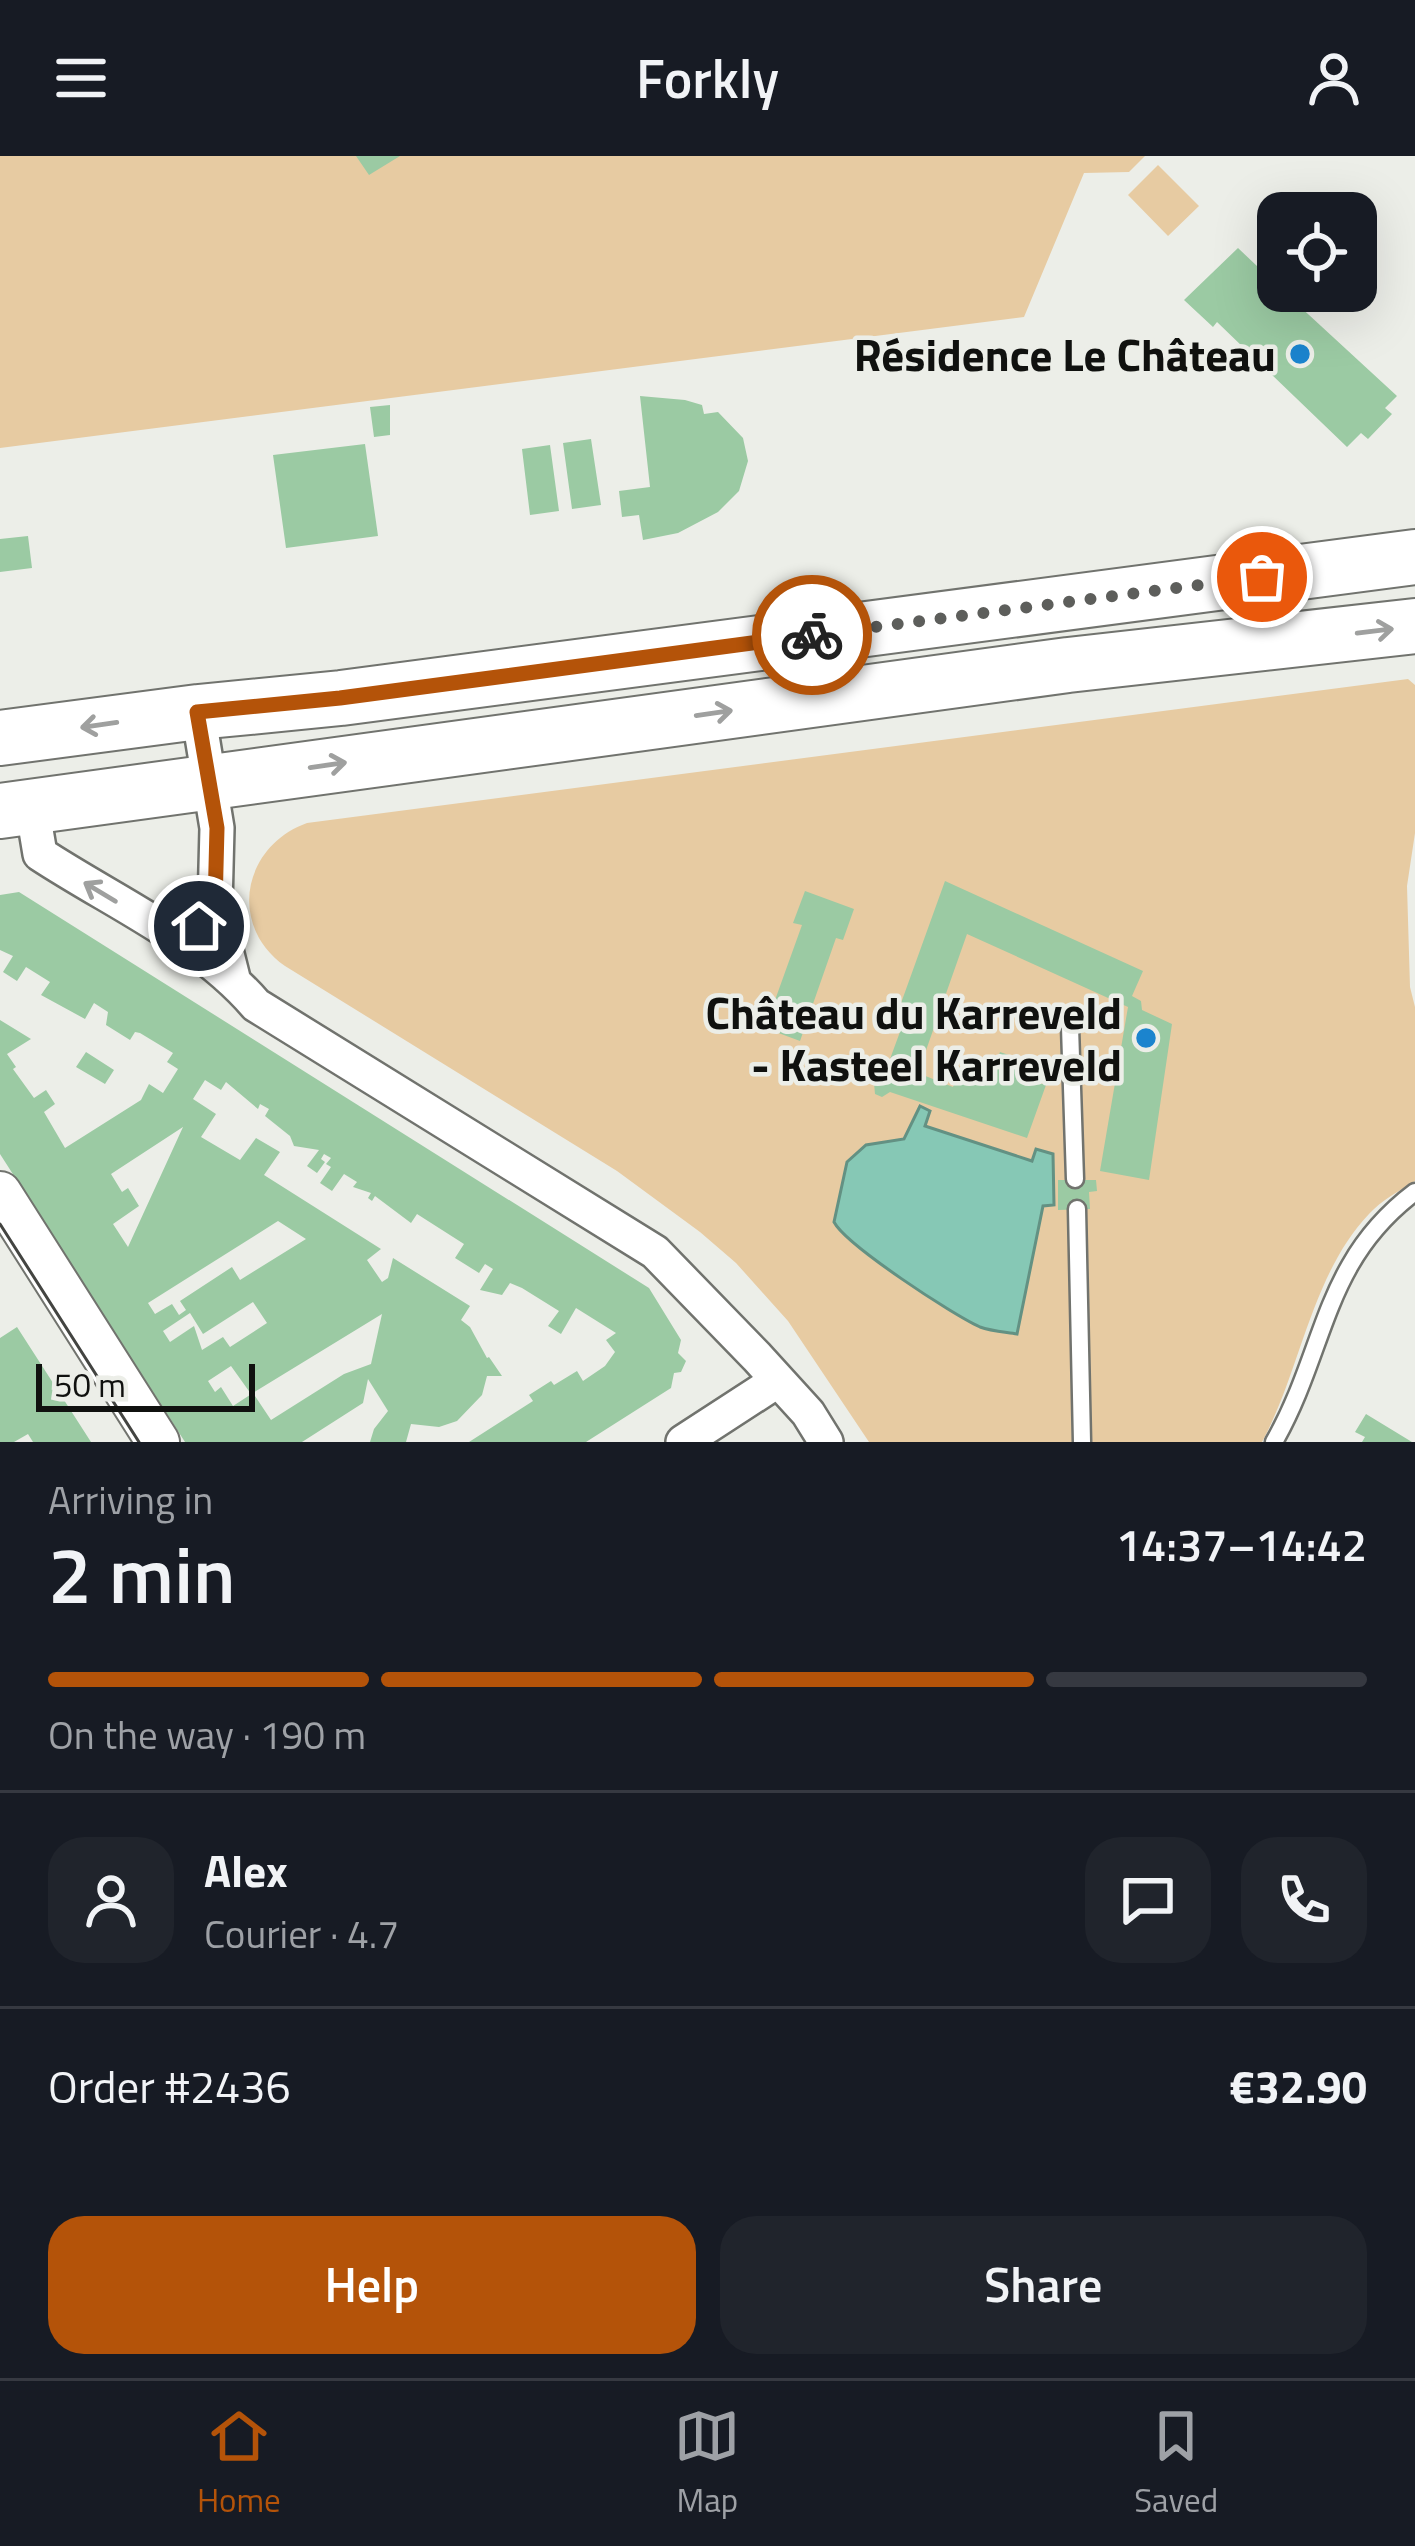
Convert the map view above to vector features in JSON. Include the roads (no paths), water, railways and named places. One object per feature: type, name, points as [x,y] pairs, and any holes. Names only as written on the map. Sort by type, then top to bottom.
[{"type":"main road","points":[[0,738],[1415,557]]},
{"type":"main road","points":[[16,808],[1068,665],[1415,626]]},
{"type":"main road","points":[[812,635],[819,699]]},
{"type":"street","points":[[197,712],[217,828],[215,906],[233,978]]},
{"type":"street","points":[[16,808],[40,854],[182,941],[233,978],[256,1005],[655,1252],[808,1413],[826,1442]]},
{"type":"street","points":[[182,941],[215,906]]},
{"type":"street","points":[[0,1193],[158,1442]]},
{"type":"street","points":[[0,1244],[127,1442]]},
{"type":"street","points":[[683,1442],[777,1381]]},
{"type":"lane","points":[[1070,1027],[1075,1180]]},
{"type":"lane","points":[[1274,1442],[1346,1267],[1381,1217],[1415,1192]]},
{"type":"lane","points":[[1077,1209],[1082,1442]]},
{"type":"tram line","points":[[0,1224],[139,1442]]},
{"type":"place","name":"Résidence Le Château","points":[[1300,354]]},
{"type":"place","name":"Château du Karreveld - Kasteel Karreveld","points":[[1146,1038]]}]
